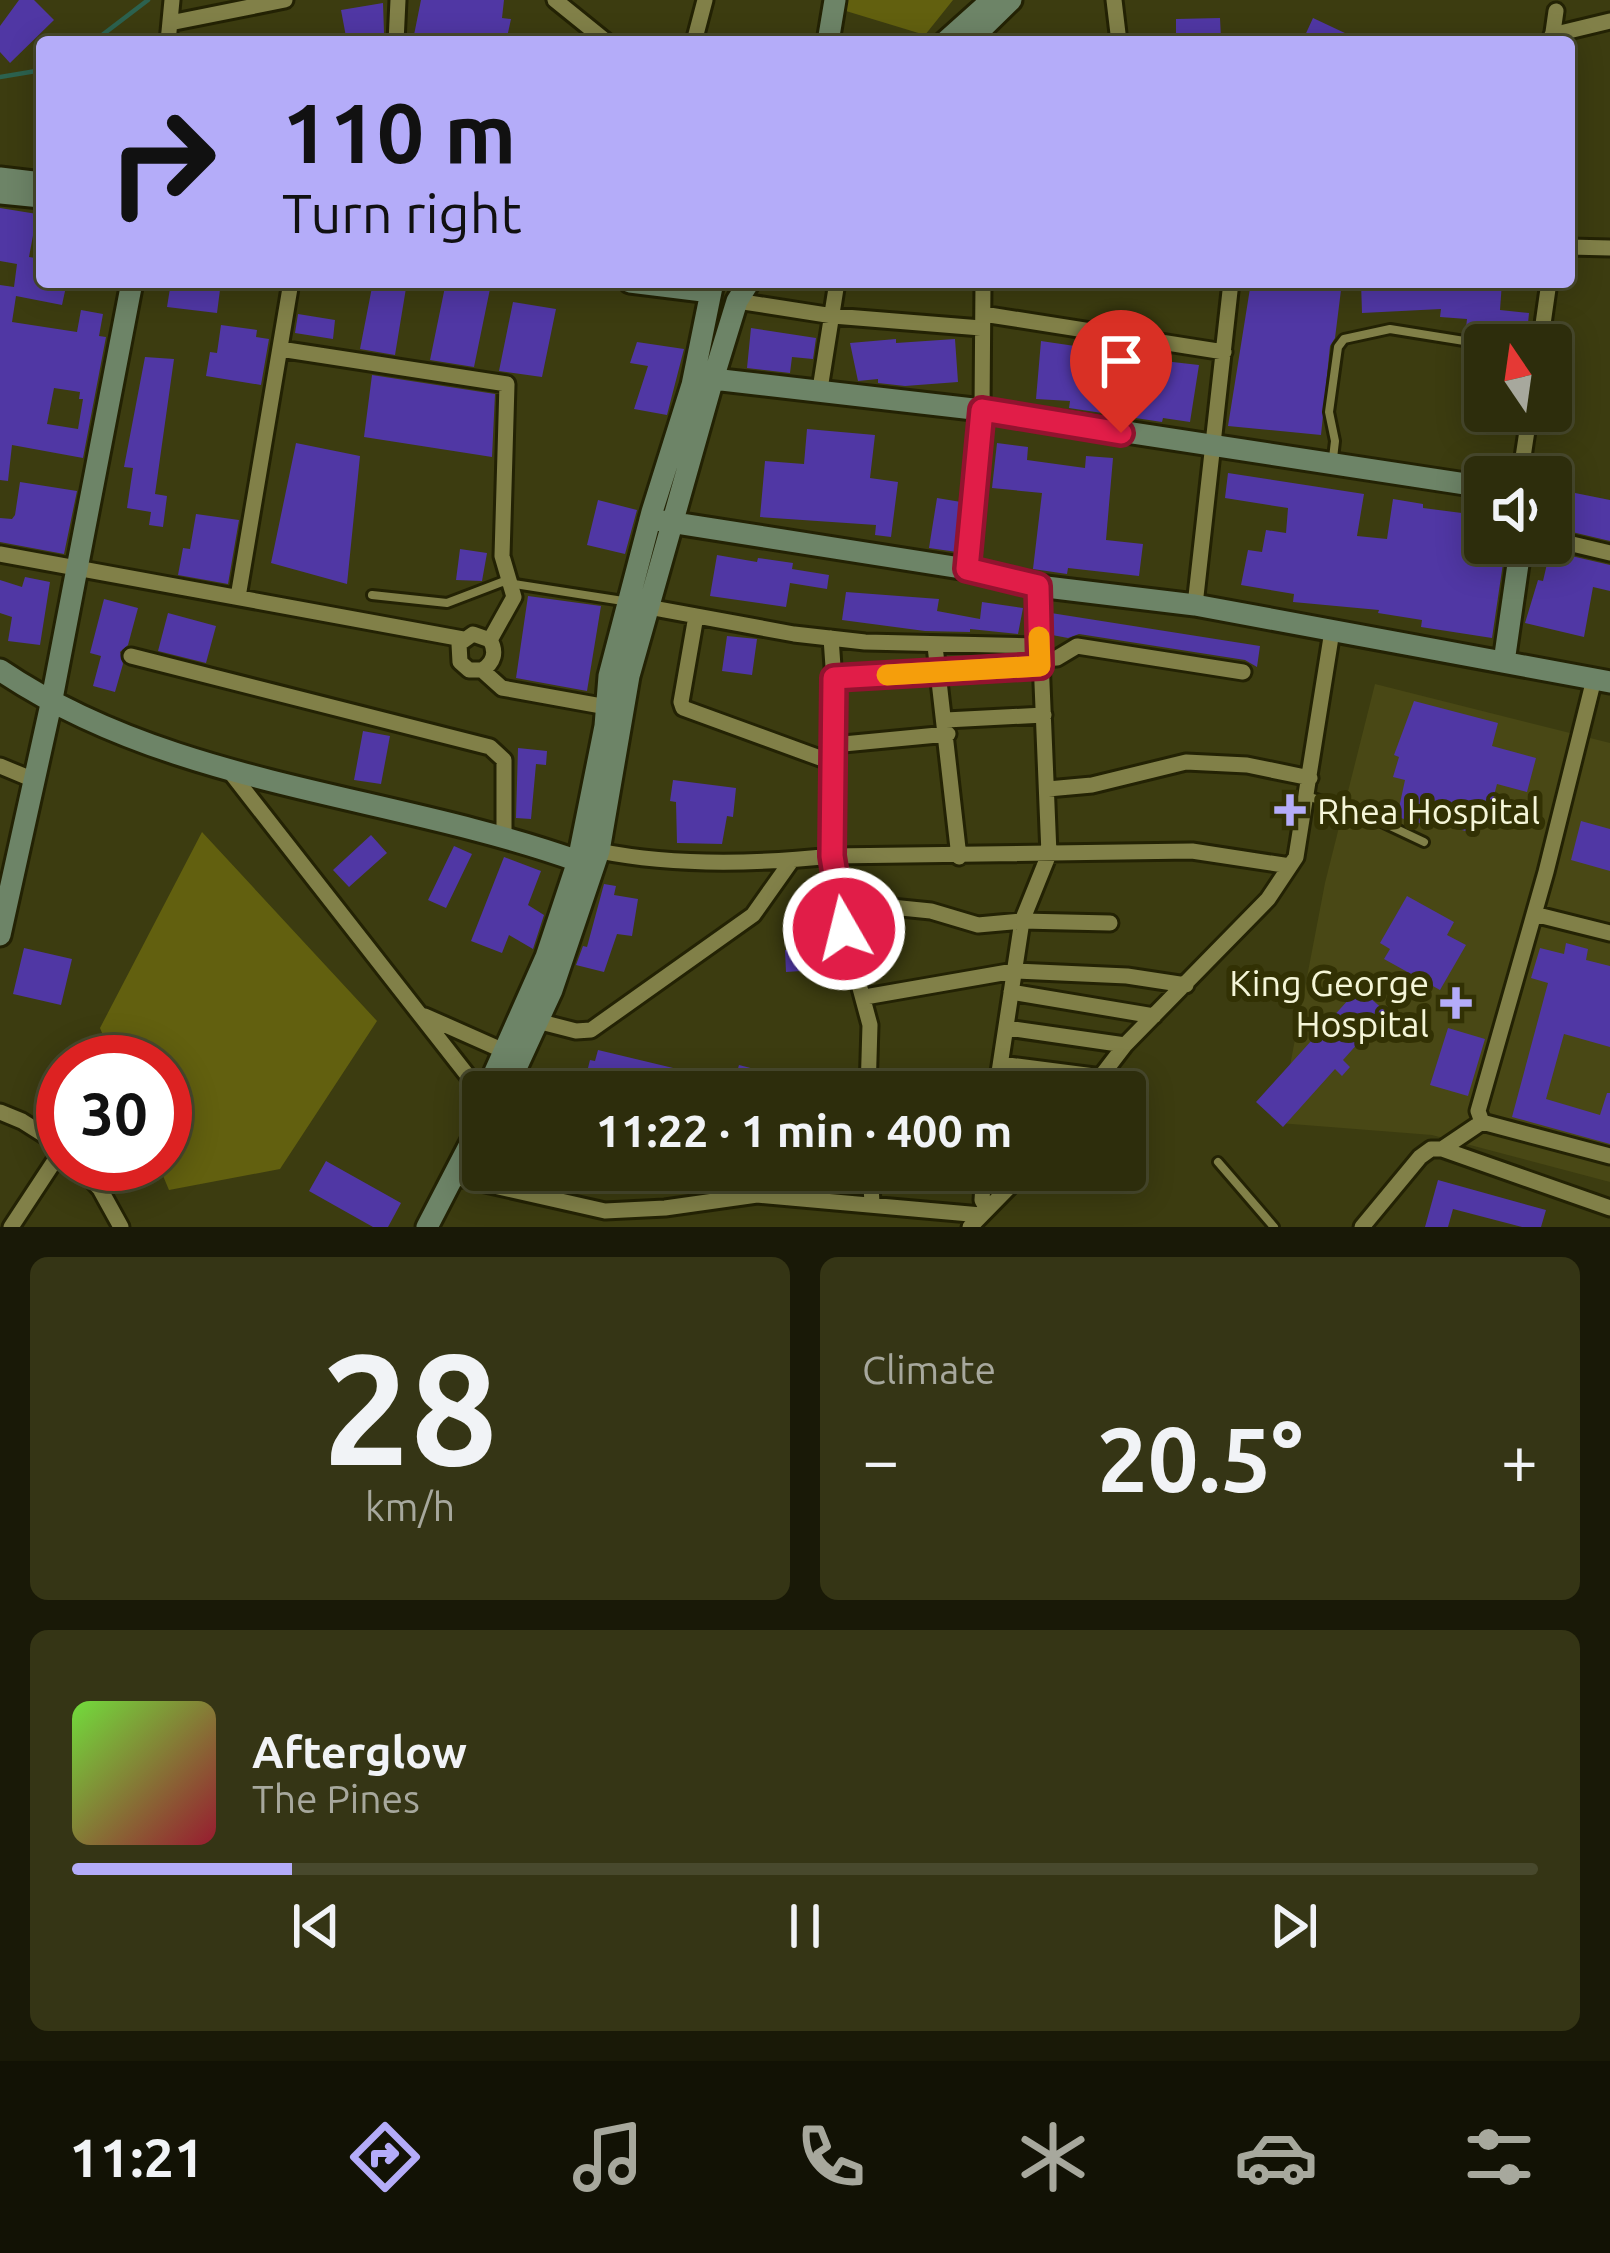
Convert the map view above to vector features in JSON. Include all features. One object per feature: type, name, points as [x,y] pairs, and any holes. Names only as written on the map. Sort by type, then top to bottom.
[{"type":"main road","points":[[829,36],[835,0]]},
{"type":"main road","points":[[835,0],[838,36]]},
{"type":"main road","points":[[952,36],[992,0]]},
{"type":"main road","points":[[974,36],[1011,0]]},
{"type":"main road","points":[[0,178],[36,182]]},
{"type":"main road","points":[[0,193],[36,196]]},
{"type":"main road","points":[[0,935],[51,704],[131,288]]},
{"type":"main road","points":[[664,514],[712,288]]},
{"type":"main road","points":[[512,1054],[589,856],[609,676],[743,291]]},
{"type":"main road","points":[[713,379],[982,410],[1464,484]]},
{"type":"main road","points":[[664,514],[1038,586],[1195,605],[1602,680]]},
{"type":"main road","points":[[1504,662],[1518,564]]},
{"type":"main road","points":[[503,1071],[537,1021],[589,856],[629,676],[637,604]]},
{"type":"main road","points":[[0,670],[51,704],[231,773],[589,856]]},
{"type":"main road","points":[[427,1227],[462,1161]]},
{"type":"street","points":[[169,36],[172,0]]},
{"type":"street","points":[[170,23],[285,0]]},
{"type":"street","points":[[396,36],[398,0]]},
{"type":"street","points":[[556,0],[600,36]]},
{"type":"street","points":[[696,36],[705,0]]},
{"type":"street","points":[[1114,0],[1118,36]]},
{"type":"street","points":[[1552,36],[1556,11]]},
{"type":"street","points":[[1559,36],[1610,21]]},
{"type":"street","points":[[1575,247],[1610,248]]},
{"type":"street","points":[[238,596],[290,288]]},
{"type":"street","points":[[820,389],[836,288]]},
{"type":"street","points":[[967,569],[982,410],[983,288]]},
{"type":"street","points":[[1195,605],[1230,288]]},
{"type":"street","points":[[1543,324],[1549,288]]},
{"type":"street","points":[[743,291],[833,316],[982,321],[1224,352]]},
{"type":"street","points":[[280,349],[507,383],[502,556],[514,597],[490,640],[494,657],[482,670]]},
{"type":"street","points":[[1572,544],[1610,553]]},
{"type":"street","points":[[0,554],[463,639],[473,634],[490,640]]},
{"type":"street","points":[[1000,1071],[1022,921],[1049,854],[1038,586]]},
{"type":"street","points":[[637,604],[831,638],[1057,658],[1077,646],[1243,672]]},
{"type":"street","points":[[696,616],[683,708],[832,753],[947,727],[1044,715]]},
{"type":"street","points":[[1106,1071],[1124,1045],[1268,898],[1291,866],[1300,847],[1332,631]]},
{"type":"street","points":[[831,638],[832,856],[844,929],[870,1025],[869,1071]]},
{"type":"street","points":[[463,639],[460,662],[469,670],[482,670],[502,688],[607,707]]},
{"type":"street","points":[[935,646],[959,857]]},
{"type":"street","points":[[131,656],[490,746],[504,760],[504,835]]},
{"type":"street","points":[[834,678],[938,674],[1040,657]]},
{"type":"street","points":[[1482,1122],[1479,1102],[1602,680]]},
{"type":"street","points":[[1048,788],[1092,785],[1186,762],[1247,766],[1310,778]]},
{"type":"street","points":[[0,766],[34,780]]},
{"type":"street","points":[[231,773],[464,1071]]},
{"type":"street","points":[[589,856],[792,860],[1192,850],[1291,866]]},
{"type":"street","points":[[537,1021],[591,1030],[753,915],[792,860]]},
{"type":"street","points":[[841,902],[931,911],[978,925],[1110,922]]},
{"type":"street","points":[[1534,914],[1610,932]]},
{"type":"street","points":[[865,997],[1014,971],[1127,976],[1186,985]]},
{"type":"street","points":[[1011,992],[1154,1016]]},
{"type":"street","points":[[417,1012],[512,1054]]},
{"type":"street","points":[[1006,1028],[1124,1045]]},
{"type":"street","points":[[1001,1064],[1055,1071]]},
{"type":"street","points":[[0,1112],[36,1130]]},
{"type":"street","points":[[1442,1149],[1482,1122],[1610,1156]]},
{"type":"street","points":[[1360,1226],[1431,1149],[1610,1208]]},
{"type":"street","points":[[454,1177],[605,1210],[665,1208],[757,1195],[980,1217],[1005,1191]]},
{"type":"street","points":[[10,1227],[36,1188]]},
{"type":"street","points":[[101,1191],[121,1227]]},
{"type":"street","points":[[871,1191],[872,1203]]},
{"type":"lane","points":[[1332,465],[1335,441],[1329,412],[1338,347],[1344,338],[1390,329],[1464,341]]},
{"type":"lane","points":[[372,595],[447,603],[491,585],[510,583],[637,604]]},
{"type":"lane","points":[[1307,796],[1424,842]]},
{"type":"lane","points":[[1218,1162],[1274,1227]]},
{"type":"shaded area","points":[[848,0],[953,0],[925,35],[846,11]]},
{"type":"shaded area","name":"King George Hospital","points":[[1375,684],[1610,743],[1610,1182],[1432,1135],[1279,1123],[1325,883]]},
{"type":"shaded area","points":[[202,832],[377,1021],[280,1169],[192,1186],[192,1035],[103,1035],[100,1028]]},
{"type":"building","points":[[19,0],[34,0],[54,20],[10,63],[0,52],[0,26]]},
{"type":"building","points":[[421,0],[504,0],[502,18],[511,19],[507,36],[414,36]]},
{"type":"building","points":[[383,3],[384,33],[346,36],[341,10]]},
{"type":"building","points":[[1220,18],[1221,36],[1176,36],[1176,19]]},
{"type":"building","points":[[1313,18],[1351,36],[1305,36]]},
{"type":"building","points":[[0,208],[36,214],[29,257],[36,258],[36,288],[66,288],[62,305],[16,296],[12,322],[77,332],[81,310],[103,314],[99,336],[106,337],[83,458],[12,445],[8,481],[0,480],[0,285],[14,287],[17,264],[0,261]],"holes":[[[54,388],[80,392],[79,399],[83,399],[78,429],[47,424]]]},
{"type":"building","points":[[170,288],[220,288],[217,313],[167,307]]},
{"type":"building","points":[[372,288],[406,288],[395,355],[360,349]]},
{"type":"building","points":[[445,288],[490,288],[474,367],[430,360]]},
{"type":"building","points":[[1250,288],[1341,288],[1321,435],[1228,426]]},
{"type":"building","points":[[1361,288],[1502,288],[1500,310],[1529,313],[1528,324],[1466,324],[1467,319],[1440,317],[1441,309],[1362,313]]},
{"type":"building","points":[[513,302],[556,309],[542,377],[499,371]]},
{"type":"building","points":[[298,314],[335,320],[333,339],[295,333]]},
{"type":"building","points":[[221,325],[257,330],[256,337],[269,339],[261,385],[206,376],[210,352],[217,353]]},
{"type":"building","points":[[751,328],[816,338],[813,359],[792,357],[790,373],[747,368]]},
{"type":"building","points":[[896,339],[896,343],[955,339],[958,382],[905,386],[878,383],[878,379],[858,381],[850,343]]},
{"type":"building","points":[[1041,341],[1102,350],[1102,354],[1199,365],[1190,422],[1163,418],[1162,422],[1069,408],[1070,401],[1036,399]]},
{"type":"building","points":[[637,342],[684,349],[667,415],[634,409],[648,366],[630,363]]},
{"type":"building","points":[[145,357],[174,359],[155,494],[167,496],[163,527],[149,525],[151,512],[127,508],[133,468],[124,467]]},
{"type":"building","points":[[372,375],[495,394],[492,457],[364,437]]},
{"type":"building","points":[[807,429],[875,435],[870,478],[898,482],[891,537],[875,535],[876,525],[760,517],[765,461],[804,464]]},
{"type":"building","points":[[296,443],[360,456],[347,584],[271,563]]},
{"type":"building","points":[[997,443],[1028,447],[1027,460],[1085,468],[1086,456],[1113,458],[1106,540],[1143,544],[1139,576],[1033,569],[1042,493],[992,488]]},
{"type":"building","points":[[1228,473],[1364,494],[1357,536],[1387,539],[1393,499],[1464,513],[1464,564],[1503,564],[1492,638],[1421,627],[1422,620],[1379,610],[1293,602],[1294,594],[1241,585],[1248,550],[1262,552],[1266,530],[1286,533],[1288,508],[1225,498]]},
{"type":"building","points":[[20,482],[77,491],[64,554],[0,542],[0,518],[15,515]]},
{"type":"building","points":[[1572,492],[1610,500],[1610,541],[1572,532]]},
{"type":"building","points":[[937,498],[961,502],[957,552],[929,548]]},
{"type":"building","points":[[598,500],[637,510],[625,554],[587,545]]},
{"type":"building","points":[[196,514],[239,520],[228,584],[178,575],[183,548],[190,549]]},
{"type":"building","points":[[460,549],[487,553],[482,581],[456,580]]},
{"type":"building","points":[[717,555],[793,563],[792,569],[829,575],[827,589],[790,583],[786,607],[710,596]]},
{"type":"building","points":[[1572,556],[1610,565],[1610,591],[1593,587],[1584,637],[1525,623],[1538,580],[1543,581],[1547,564],[1572,564]]},
{"type":"building","points":[[25,577],[50,582],[40,645],[8,641],[12,617],[0,613],[0,580],[22,587]]},
{"type":"building","points":[[846,592],[939,599],[937,611],[980,619],[982,602],[1023,608],[1018,634],[925,631],[842,620]]},
{"type":"building","points":[[528,596],[601,606],[587,691],[516,678]]},
{"type":"building","points":[[104,599],[138,608],[128,645],[120,652],[123,664],[115,692],[93,686],[101,656],[90,653]]},
{"type":"building","points":[[168,613],[216,626],[206,663],[158,651]]},
{"type":"building","points":[[1051,613],[1260,646],[1257,667],[1245,660],[1079,634],[1052,635]]},
{"type":"building","points":[[727,636],[757,639],[752,675],[722,671]]},
{"type":"building","points":[[1414,701],[1498,723],[1492,746],[1536,758],[1527,792],[1497,784],[1492,803],[1482,801],[1472,833],[1397,817],[1405,780],[1393,777],[1399,757],[1394,755]]},
{"type":"building","points":[[363,731],[390,736],[381,784],[354,780]]},
{"type":"building","points":[[518,748],[547,751],[546,765],[536,764],[531,819],[516,818]]},
{"type":"building","points":[[673,780],[736,788],[733,817],[727,816],[722,844],[677,843],[676,802],[670,801]]},
{"type":"building","points":[[1581,821],[1610,829],[1610,871],[1571,860]]},
{"type":"building","points":[[371,835],[387,853],[349,887],[333,870]]},
{"type":"building","points":[[454,846],[472,854],[446,908],[428,900]]},
{"type":"building","points":[[504,857],[541,871],[528,905],[544,915],[533,949],[509,935],[502,953],[471,941]]},
{"type":"building","points":[[604,884],[616,886],[614,895],[638,899],[632,936],[617,934],[604,972],[576,965],[583,946],[587,947]]},
{"type":"building","points":[[1407,896],[1454,922],[1447,935],[1466,945],[1440,990],[1384,959],[1390,949],[1380,943]]},
{"type":"building","points":[[1566,943],[1588,949],[1586,960],[1610,966],[1610,1047],[1564,1034],[1546,1099],[1600,1115],[1610,1093],[1610,1144],[1512,1117],[1548,983],[1531,978],[1540,948],[1564,954]]},
{"type":"building","points":[[24,948],[72,959],[61,1005],[13,994]]},
{"type":"building","points":[[828,948],[830,969],[786,972],[785,950]]},
{"type":"building","points":[[1359,988],[1386,1012],[1343,1060],[1350,1067],[1342,1076],[1335,1069],[1283,1127],[1256,1102]]},
{"type":"building","points":[[1448,1028],[1485,1039],[1468,1096],[1430,1085]]},
{"type":"building","points":[[598,1050],[686,1071],[587,1071],[590,1060],[595,1061]]},
{"type":"building","points":[[326,1161],[401,1203],[388,1227],[373,1227],[309,1191]]},
{"type":"building","points":[[1438,1180],[1546,1210],[1541,1227],[1522,1227],[1453,1209],[1448,1227],[1425,1227]]},
{"type":"waterway","points":[[101,36],[148,0]]},
{"type":"waterway","points":[[0,77],[36,71]]},
{"type":"slow traffic","points":[[887,675],[1040,666],[1039,637]]},
{"type":"place","name":"Rhea Hospital","points":[[1290,810]]},
{"type":"place","name":"King George Hospital","points":[[1456,1003]]},
{"type":"route","points":[[844,929],[832,856],[834,678],[1040,666],[1038,586],[967,569],[982,410],[1121,433]]}]
